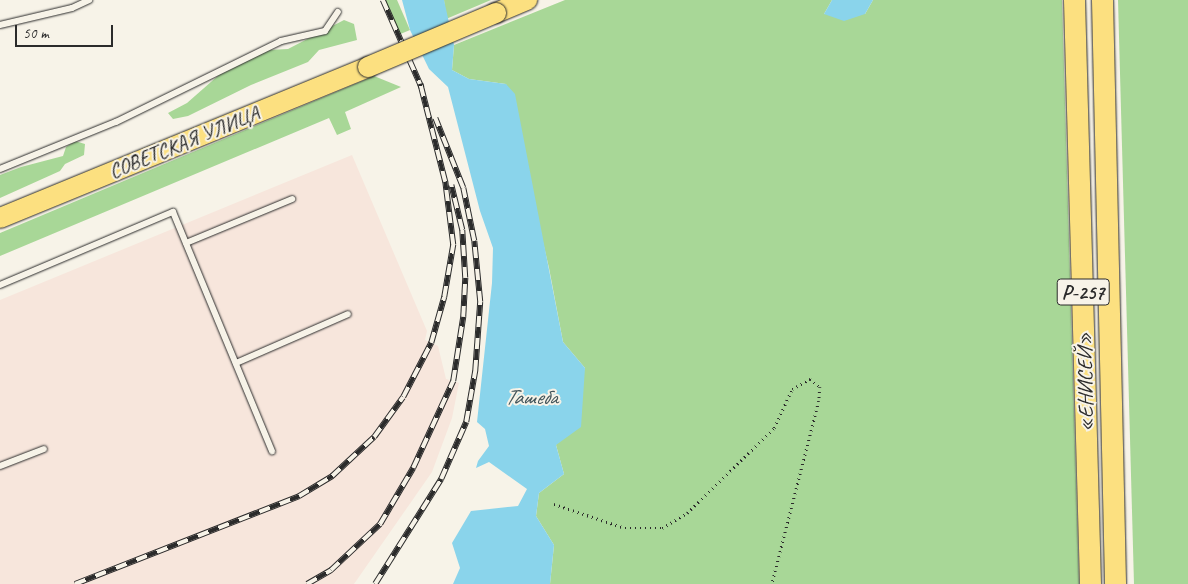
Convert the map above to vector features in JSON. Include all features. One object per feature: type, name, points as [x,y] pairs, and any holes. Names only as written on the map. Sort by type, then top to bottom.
[{"type":"highway","name":"«ЕНИСЕЙ»","points":[[1074,0],[1090,584]]},
{"type":"highway","name":"«ЕНИСЕЙ»","points":[[1102,0],[1115,584]]},
{"type":"main road","name":"СОВЕТСКАЯ УЛИЦА","points":[[0,218],[527,0]]},
{"type":"lane","points":[[0,25],[72,8],[89,0]]},
{"type":"lane","points":[[0,169],[116,122],[281,41],[325,31],[338,12]]},
{"type":"lane","points":[[186,243],[292,199]]},
{"type":"lane","points":[[0,285],[173,212],[272,451]]},
{"type":"lane","points":[[236,363],[348,314]]},
{"type":"lane","points":[[0,466],[44,448]]},
{"type":"path","points":[[554,504],[625,528],[662,528],[687,513],[774,428],[792,389],[810,380],[820,386],[819,401],[772,584]]},
{"type":"shaded area","points":[[352,155],[427,331],[425,340],[438,346],[446,379],[459,383],[452,418],[432,472],[354,584],[0,584],[0,300]]},
{"type":"green space","points":[[385,0],[397,0],[410,30],[398,35]]},
{"type":"green space","points":[[444,0],[491,0],[446,19]]},
{"type":"green space","points":[[565,0],[832,0],[824,14],[865,14],[873,0],[1062,0],[1079,584],[550,584],[554,545],[536,516],[539,493],[564,474],[556,445],[585,368],[563,342],[549,268],[506,84],[469,79],[452,70],[454,45]]},
{"type":"green space","points":[[1118,0],[1188,0],[1188,584],[1134,584]]},
{"type":"green space","points":[[344,20],[354,24],[357,40],[319,50],[308,62],[251,85],[188,116],[173,119],[168,113],[187,103],[220,74],[269,50],[288,49]]},
{"type":"green space","points":[[374,76],[401,87],[345,112],[351,129],[337,135],[329,118],[0,256],[0,233]]},
{"type":"green space","points":[[75,141],[85,144],[84,155],[65,164],[60,171],[0,198],[0,175],[21,167],[63,156],[66,147]]},
{"type":"water","name":"Ташеба","points":[[402,0],[444,0],[454,45],[452,70],[469,79],[506,84],[515,94],[563,342],[585,368],[581,427],[556,445],[564,474],[539,493],[536,516],[554,545],[550,584],[453,584],[460,568],[452,543],[471,511],[518,506],[527,489],[489,462],[476,468],[478,461],[489,446],[485,429],[477,422],[492,283],[493,248],[480,211],[448,87],[429,69],[410,30]]},
{"type":"water","points":[[832,0],[873,0],[865,14],[844,21],[824,14]]},
{"type":"railway","points":[[383,0],[422,88]]},
{"type":"railway","points":[[75,584],[299,496],[332,476],[374,437],[403,397],[431,343],[444,297],[453,245],[445,182],[420,84]]},
{"type":"railway","points":[[375,584],[441,479],[466,422],[475,371],[480,302],[474,241],[463,188],[435,118]]},
{"type":"railway","points":[[307,584],[331,570],[380,524],[413,468],[453,381],[463,317],[465,278],[462,230],[451,185]]}]
